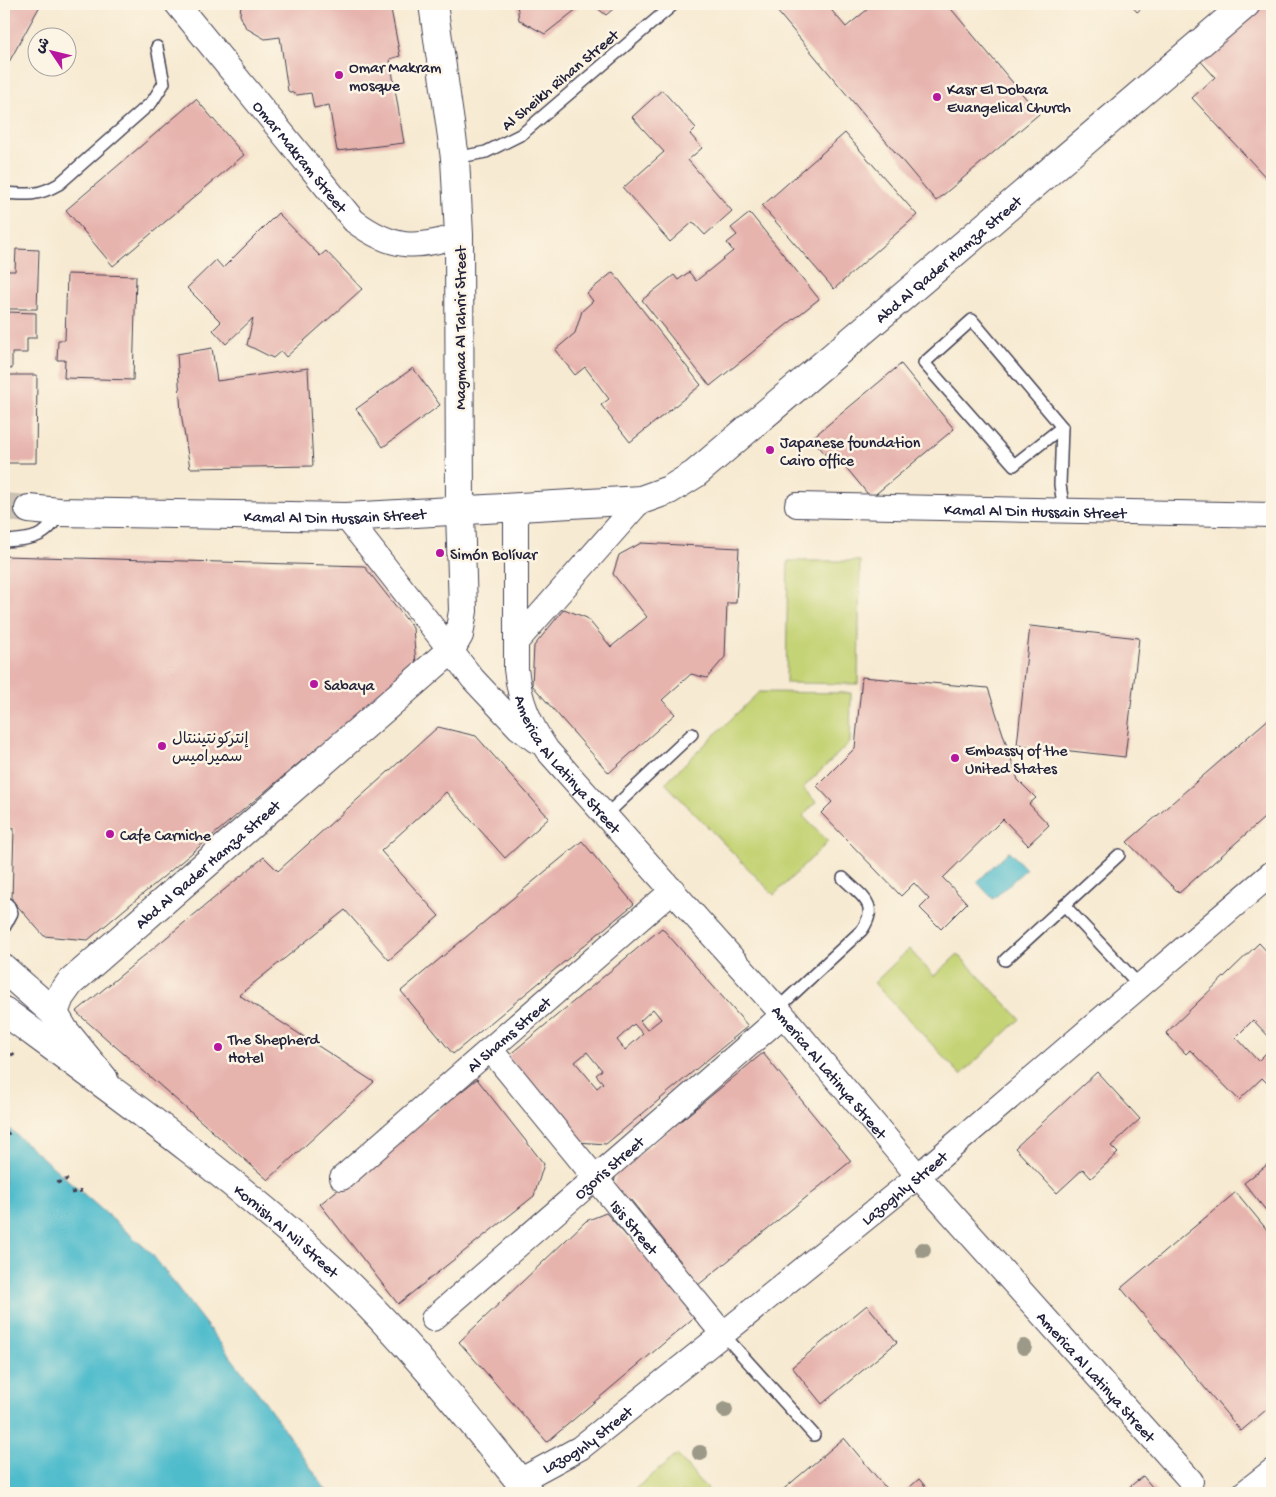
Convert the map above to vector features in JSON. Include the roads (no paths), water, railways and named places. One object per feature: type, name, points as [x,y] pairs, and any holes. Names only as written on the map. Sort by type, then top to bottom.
[{"type":"main road","name":"Magmaa Al Tahrir Street","points":[[433,4],[455,158],[459,236],[460,511],[463,610],[459,635],[450,651]]},
{"type":"main road","name":"Abd Al Qader Hamza Street","points":[[641,500],[669,490],[695,474],[1246,4]]},
{"type":"main road","name":"Kamal Al Din Hussain Street","points":[[29,508],[60,512],[346,517],[516,509],[641,500]]},
{"type":"main road","name":"Abd Al Qader Hamza Street","points":[[54,1013],[60,998],[70,983],[450,651]]},
{"type":"main road","points":[[4,969],[54,1013],[64,1030],[119,1097]]},
{"type":"main road","name":"Kornish Al Nil Street","points":[[4,1010],[252,1198],[336,1273],[404,1344],[524,1487]]},
{"type":"street","name":"Omar Makram Street","points":[[177,4],[354,221],[383,239],[407,244],[432,245],[459,236]]},
{"type":"street","points":[[517,641],[641,500]]},
{"type":"street","name":"Kamal Al Din Hussain Street","points":[[797,505],[1272,515]]},
{"type":"street","name":"America Al Latinya Street","points":[[516,509],[516,669],[519,693],[530,725],[547,750],[607,814],[780,1012],[918,1176],[1190,1481]]},
{"type":"street","points":[[346,517],[450,651],[497,706],[519,728],[547,750]]},
{"type":"street","name":"Lazoghly Street","points":[[524,1487],[580,1448],[918,1176],[1272,873]]},
{"type":"street","name":"Al Shams Street","points":[[342,1178],[673,890]]},
{"type":"street","name":"Ozoris Street","points":[[434,1319],[596,1178],[780,1012]]},
{"type":"street","name":"Isis Street","points":[[490,1049],[723,1334]]},
{"type":"street","points":[[1244,1493],[1272,1471]]},
{"type":"lane","name":"Al Sheikh Rihan Street","points":[[455,158],[486,152],[522,134],[674,4]]},
{"type":"lane","points":[[4,193],[27,195],[44,193],[59,184],[152,102],[164,83],[158,48]]},
{"type":"lane","points":[[1062,427],[1014,464],[924,363],[972,320],[1062,427],[1060,485],[1064,510]]},
{"type":"lane","points":[[4,541],[38,537],[48,531],[60,512]]},
{"type":"lane","points":[[607,814],[692,734]]},
{"type":"lane","points":[[1006,960],[1119,855]]},
{"type":"lane","points":[[780,1012],[862,930],[869,920],[871,912],[868,904],[843,878]]},
{"type":"lane","points":[[4,901],[10,906],[12,913],[4,928]]},
{"type":"lane","points":[[1064,905],[1140,986]]},
{"type":"lane","points":[[723,1334],[814,1435]]},
{"type":"water","points":[[1009,851],[1026,869],[993,899],[977,882]]},
{"type":"water","points":[[4,1124],[151,1253],[266,1403],[328,1493],[4,1493]]},
{"type":"tunnel","points":[[4,507],[29,509]]},
{"type":"place","name":"Omar Makram mosque","points":[[339,75]]},
{"type":"place","name":"Kasr El Dobara Evangelical Church","points":[[937,97]]},
{"type":"place","name":"Japanese foundation Cairo office","points":[[770,450]]},
{"type":"place","name":"Simón Bolívar","points":[[440,553]]},
{"type":"place","name":"Sabaya","points":[[314,684]]},
{"type":"place","name":"إنتركونتيننتال سميراميس","points":[[162,746]]},
{"type":"place","name":"Embassy of the United States","points":[[955,758]]},
{"type":"place","name":"Cafe Carniche","points":[[110,834]]},
{"type":"place","name":"The Shepherd Hotel","points":[[218,1047]]}]
